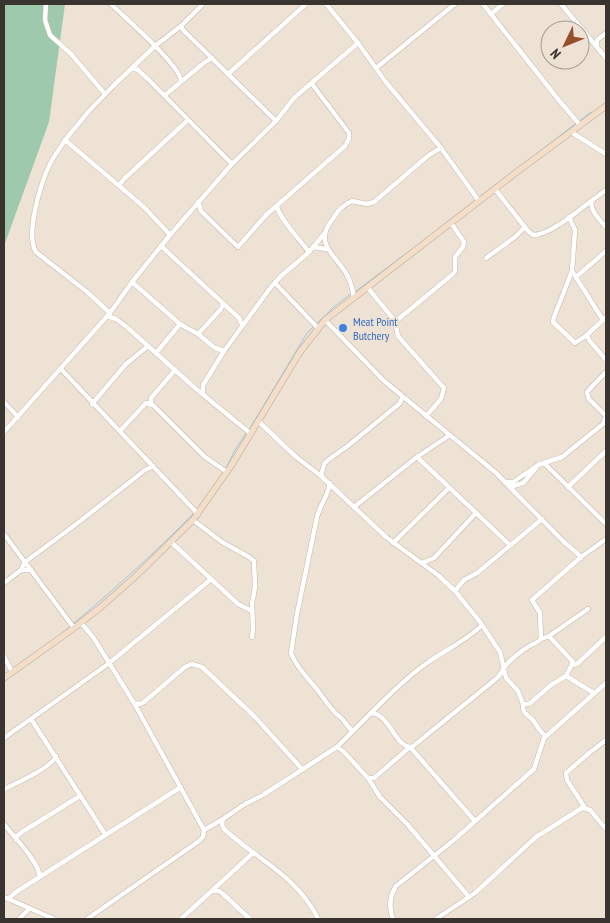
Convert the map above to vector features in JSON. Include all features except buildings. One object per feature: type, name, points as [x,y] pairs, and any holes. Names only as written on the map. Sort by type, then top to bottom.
[{"type":"main road","points":[[4,678],[81,623],[136,576],[193,520],[227,472],[300,352],[325,320],[606,106]]},
{"type":"street","points":[[46,4],[45,20],[50,35],[71,54],[105,94]]},
{"type":"street","points":[[112,4],[155,46],[179,74],[181,81]]},
{"type":"street","points":[[203,4],[181,26],[155,46],[105,94],[65,140],[50,165],[39,194],[32,234],[36,252],[87,292],[109,315],[251,434]]},
{"type":"street","points":[[228,74],[306,4]]},
{"type":"street","points":[[326,4],[441,148],[479,201]]},
{"type":"street","points":[[376,68],[455,4]]},
{"type":"street","points":[[482,4],[580,125]]},
{"type":"street","points":[[490,14],[503,4]]},
{"type":"street","points":[[561,4],[606,58]]},
{"type":"street","points":[[181,26],[276,121]]},
{"type":"street","points":[[597,47],[598,40],[606,33]]},
{"type":"street","points":[[4,432],[109,315],[161,246],[232,164],[276,121],[294,98],[358,43]]},
{"type":"street","points":[[165,95],[212,58]]},
{"type":"street","points":[[137,64],[138,70]]},
{"type":"street","points":[[132,68],[138,70],[165,95],[232,164]]},
{"type":"street","points":[[198,202],[201,211],[238,247],[266,215],[345,146],[350,136],[340,119],[312,84]]},
{"type":"street","points":[[119,185],[188,120]]},
{"type":"street","points":[[571,132],[606,154]]},
{"type":"street","points":[[65,140],[144,207],[170,235]]},
{"type":"street","points":[[203,394],[203,385],[242,325],[275,284],[309,252],[340,208],[352,201],[367,204],[374,202],[429,154],[441,148]]},
{"type":"street","points":[[495,189],[530,233],[537,235],[569,217],[606,190]]},
{"type":"street","points":[[591,201],[596,215],[606,227]]},
{"type":"street","points":[[277,206],[278,212],[309,252]]},
{"type":"street","points":[[569,217],[575,230],[572,272],[553,322],[575,343],[588,335],[605,318],[572,272]]},
{"type":"street","points":[[396,322],[455,271],[454,257],[463,247],[464,242],[451,223]]},
{"type":"street","points":[[486,258],[515,237],[525,227]]},
{"type":"street","points":[[324,233],[327,248],[348,276],[354,298]]},
{"type":"street","points":[[161,246],[240,318],[242,325]]},
{"type":"street","points":[[313,247],[327,248]]},
{"type":"street","points":[[576,277],[606,251]]},
{"type":"street","points":[[132,282],[180,324],[198,334],[216,348],[224,351]]},
{"type":"street","points":[[275,284],[318,328]]},
{"type":"street","points":[[368,288],[394,320],[398,336],[444,388],[441,399],[426,416]]},
{"type":"street","points":[[198,334],[223,304]]},
{"type":"street","points":[[325,320],[384,381],[477,456],[581,558]]},
{"type":"street","points":[[156,353],[180,324]]},
{"type":"street","points":[[588,335],[589,340],[606,360]]},
{"type":"street","points":[[92,404],[126,364],[148,346]]},
{"type":"street","points":[[61,369],[92,404],[198,514]]},
{"type":"street","points":[[120,431],[175,370]]},
{"type":"street","points":[[505,482],[513,482],[538,465],[566,454],[603,424],[606,416],[589,399],[587,392],[606,372]]},
{"type":"street","points":[[195,388],[203,385]]},
{"type":"street","points":[[321,476],[324,464],[328,460],[347,447],[398,404],[402,397]]},
{"type":"street","points":[[148,401],[205,457],[227,472]]},
{"type":"street","points":[[4,402],[18,417]]},
{"type":"street","points":[[258,421],[295,456],[330,484],[393,543],[442,578],[455,592],[482,625],[500,652],[506,678],[518,691],[525,713],[534,720],[541,732],[546,736]]},
{"type":"street","points":[[354,506],[450,435]]},
{"type":"street","points":[[568,487],[606,451]]},
{"type":"street","points":[[417,458],[510,545]]},
{"type":"street","points":[[544,463],[606,524]]},
{"type":"street","points":[[510,487],[523,483],[538,465]]},
{"type":"street","points":[[4,583],[21,570],[25,562],[152,466]]},
{"type":"street","points":[[330,484],[317,517],[291,653],[310,682],[348,728],[353,731]]},
{"type":"street","points":[[393,543],[449,488]]},
{"type":"street","points":[[422,563],[434,558],[476,513]]},
{"type":"street","points":[[455,592],[464,580],[477,573],[542,519]]},
{"type":"street","points":[[193,520],[222,542],[249,556],[254,561],[255,587],[252,611],[252,637]]},
{"type":"street","points":[[4,534],[74,628]]},
{"type":"street","points":[[541,639],[540,613],[532,600],[581,558],[606,540]]},
{"type":"street","points":[[171,542],[238,604],[252,611]]},
{"type":"street","points":[[21,570],[31,570]]},
{"type":"street","points":[[4,738],[108,664],[210,580]]},
{"type":"street","points":[[368,778],[374,778],[501,675],[504,667],[522,649],[549,636],[588,609]]},
{"type":"street","points":[[81,623],[93,637],[108,664],[134,703],[204,830]]},
{"type":"street","points":[[87,919],[199,841],[204,830],[245,804],[263,796],[337,747],[404,680],[470,637],[482,625]]},
{"type":"street","points":[[549,636],[571,659],[573,665]]},
{"type":"street","points":[[523,704],[529,704],[551,685],[566,676],[573,665],[578,663],[606,637]]},
{"type":"street","points":[[4,656],[12,672]]},
{"type":"street","points":[[134,703],[140,704],[144,702],[185,667],[191,664],[197,665],[202,667],[255,717],[302,769]]},
{"type":"street","points":[[566,676],[594,693]]},
{"type":"street","points":[[497,678],[506,678]]},
{"type":"street","points":[[393,919],[390,913],[390,902],[391,895],[396,886],[534,769],[541,744],[546,736],[606,684]]},
{"type":"street","points":[[371,713],[380,716],[401,742],[410,747],[474,820]]},
{"type":"street","points":[[31,719],[105,834]]},
{"type":"street","points":[[347,736],[348,728]]},
{"type":"street","points":[[606,740],[589,752],[566,774],[567,780],[585,808],[590,810],[606,829]]},
{"type":"street","points":[[337,747],[368,778],[380,797],[434,855],[469,897]]},
{"type":"street","points":[[4,789],[53,762],[56,756]]},
{"type":"street","points":[[6,898],[181,787]]},
{"type":"street","points":[[16,840],[16,837],[22,832],[80,796]]},
{"type":"street","points":[[436,919],[469,897],[536,837],[585,808]]},
{"type":"street","points":[[223,819],[222,825],[224,829],[290,880],[318,919]]},
{"type":"street","points":[[4,824],[33,861],[40,872],[40,877]]},
{"type":"street","points":[[181,919],[253,853]]},
{"type":"street","points":[[212,891],[219,891],[250,919]]},
{"type":"street","points":[[6,898],[54,919]]},
{"type":"street","points":[[20,919],[29,909]]},
{"type":"green space","points":[[4,4],[65,4],[49,122],[4,246]]},
{"type":"waterway","points":[[523,164],[591,112]]},
{"type":"waterway","points":[[356,291],[411,250]]},
{"type":"waterway","points":[[249,430],[307,333],[335,306],[352,293]]},
{"type":"waterway","points":[[226,468],[246,433]]},
{"type":"waterway","points":[[61,634],[130,575],[195,512]]},
{"type":"place","name":"Meat Point Butchery","points":[[343,328]]}]
